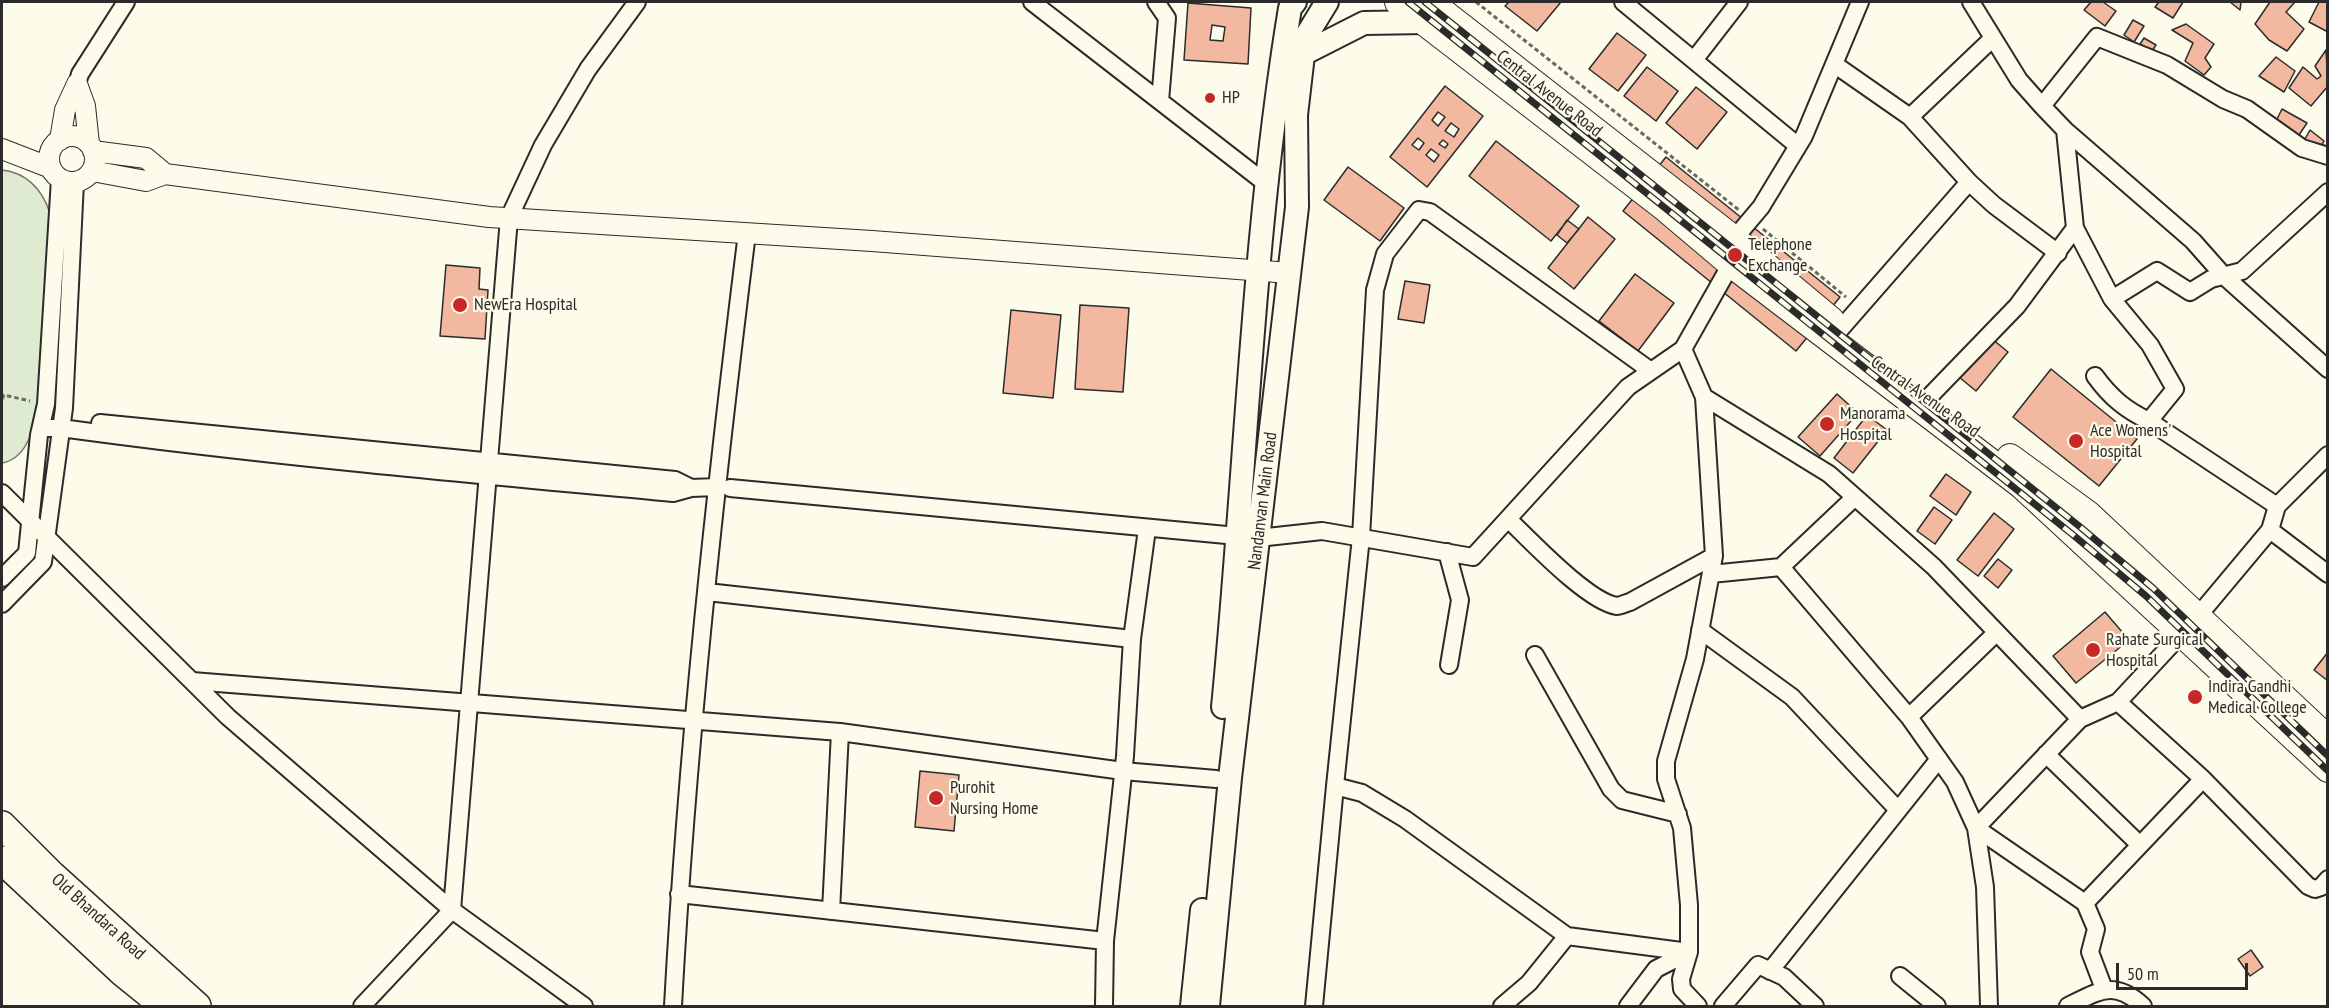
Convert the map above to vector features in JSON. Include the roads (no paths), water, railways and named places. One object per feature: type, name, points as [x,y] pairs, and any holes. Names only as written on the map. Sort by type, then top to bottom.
[{"type":"highway","name":"Old Bhandara Road","points":[[2,825],[52,875],[197,1006]]},
{"type":"highway","points":[[2,860],[90,943],[164,1006]]},
{"type":"main road","name":"Nandanvan Main Road","points":[[1208,1006],[1230,778],[1248,537],[1290,273],[1297,207],[1296,115],[1303,54],[1305,38],[1327,2]]},
{"type":"main road","points":[[1398,2],[1430,7],[1551,122],[1666,209],[1731,264],[2021,485],[2190,625],[2328,768]]},
{"type":"main road","points":[[1192,1006],[1216,779],[1248,537],[1259,271],[1277,87],[1291,4]]},
{"type":"main road","points":[[1303,54],[1364,23],[1430,7]]},
{"type":"main road","name":"Central Avenue Road","points":[[1430,7],[1734,239],[1897,381],[1929,397],[2088,514],[2190,625],[2328,739]]},
{"type":"street","points":[[2,604],[43,562],[62,424],[62,176],[56,144],[65,110],[80,74],[126,2]]},
{"type":"street","points":[[362,1006],[452,910],[508,218],[543,145],[588,69],[637,2]]},
{"type":"street","points":[[1032,2],[1268,185]]},
{"type":"street","points":[[1156,2],[1167,18],[1160,101]]},
{"type":"street","points":[[1623,2],[1798,146]]},
{"type":"street","points":[[1694,60],[1739,2]]},
{"type":"street","points":[[42,422],[486,469],[675,480],[691,488],[723,488],[1148,529],[1248,537],[1322,531],[1473,557],[1628,387],[1683,349],[1731,264],[1734,239],[1750,219],[1798,146],[1860,2]]},
{"type":"street","points":[[1971,2],[2019,80],[2065,130],[2193,241],[2224,276],[2328,369]]},
{"type":"street","points":[[2042,106],[2097,37],[2167,64],[2223,99],[2247,109],[2302,148],[2328,156]]},
{"type":"street","points":[[1910,117],[1993,38]]},
{"type":"street","points":[[1834,64],[1910,117],[1969,182],[1994,205],[2058,254]]},
{"type":"street","points":[[2,148],[62,176],[87,176],[92,171],[91,148],[85,106],[77,84]]},
{"type":"street","points":[[2065,130],[2075,228],[2112,299],[2150,345],[2175,389],[2149,421]]},
{"type":"street","points":[[2,148],[56,144],[72,136],[91,148],[146,158],[165,174]]},
{"type":"street","points":[[92,171],[146,181],[165,174],[508,218],[747,233],[1290,273]]},
{"type":"street","points":[[2,578],[27,553],[28,522],[42,422],[62,176]]},
{"type":"street","points":[[1836,328],[1969,182]]},
{"type":"street","points":[[2112,299],[2157,271],[2190,292],[2211,279],[2242,271],[2328,192]]},
{"type":"street","points":[[1314,1006],[1361,537],[1375,290],[1385,254],[1419,210],[1430,212],[1651,371]]},
{"type":"street","points":[[1929,397],[2017,306],[2058,254],[2075,228]]},
{"type":"street","points":[[673,1006],[679,894],[706,592],[723,488],[747,233]]},
{"type":"street","points":[[1683,349],[1704,397],[1714,556],[1700,630],[1666,761],[1666,778],[1678,814],[1685,856],[1689,952],[1681,979],[1682,989],[1698,1006]]},
{"type":"street","points":[[2095,376],[2110,397],[2129,412],[2149,421],[2277,506]]},
{"type":"street","points":[[1704,397],[1830,474],[1934,567],[2080,719]]},
{"type":"street","points":[[1976,828],[2080,719],[2118,702],[2190,625],[2270,530],[2277,506],[2328,455]]},
{"type":"street","points":[[2,493],[28,522],[46,536],[228,717],[452,910],[584,1006]]},
{"type":"street","points":[[1710,574],[1781,567],[1855,497]]},
{"type":"street","points":[[1508,519],[1563,572],[1601,599],[1617,606],[1630,602],[1714,556]]},
{"type":"street","points":[[1104,1006],[1105,941],[1123,771],[1132,639],[1148,529]]},
{"type":"street","points":[[2270,530],[2328,574]]},
{"type":"street","points":[[1447,552],[1460,600],[1449,665]]},
{"type":"street","points":[[1781,567],[1909,717],[1955,782],[1976,828],[1985,887],[1989,1006]]},
{"type":"street","points":[[706,592],[1132,639]]},
{"type":"street","points":[[1700,630],[1792,697],[1898,810]]},
{"type":"street","points":[[1909,717],[1996,633]]},
{"type":"street","points":[[1535,656],[1611,789],[1622,800],[1678,814]]},
{"type":"street","points":[[192,681],[840,732],[1123,771],[1216,779]]},
{"type":"street","points":[[2118,702],[2203,779],[2308,886],[2315,889],[2321,887],[2328,879]]},
{"type":"street","points":[[831,911],[840,732]]},
{"type":"street","points":[[2046,754],[2140,845]]},
{"type":"street","points":[[1770,971],[1939,759]]},
{"type":"street","points":[[2085,903],[2203,779]]},
{"type":"street","points":[[1335,786],[1362,793],[1405,819],[1567,936],[1689,952]]},
{"type":"street","points":[[1976,828],[2085,903],[2096,929],[2090,952],[2104,989]]},
{"type":"street","points":[[679,894],[1105,941]]},
{"type":"street","points":[[1502,1006],[1529,983],[1567,936]]},
{"type":"street","points":[[1628,1006],[1656,969],[1689,952]]},
{"type":"street","points":[[1723,1006],[1758,965],[1784,977],[1815,1006]]},
{"type":"street","points":[[1900,976],[1937,1006]]},
{"type":"street","points":[[2068,1006],[2104,989],[2130,995],[2143,1006]]},
{"type":"railway","points":[[1408,2],[2072,534],[2146,596],[2328,771]]},
{"type":"railway","points":[[1425,2],[2079,526],[2153,588],[2328,756]]},
{"type":"place","name":"HP","points":[[1210,98]]},
{"type":"place","name":"Telephone Exchange","points":[[1735,255]]},
{"type":"place","name":"NewEra Hospital","points":[[460,305]]},
{"type":"place","name":"Manorama Hospital","points":[[1827,424]]},
{"type":"place","name":"Ace Womens' Hospital","points":[[2076,441]]},
{"type":"place","name":"Rahate Surgical Hospital","points":[[2093,650]]},
{"type":"place","name":"Indira Gandhi Medical College","points":[[2195,697]]},
{"type":"place","name":"Purohit Nursing Home","points":[[936,798]]}]
